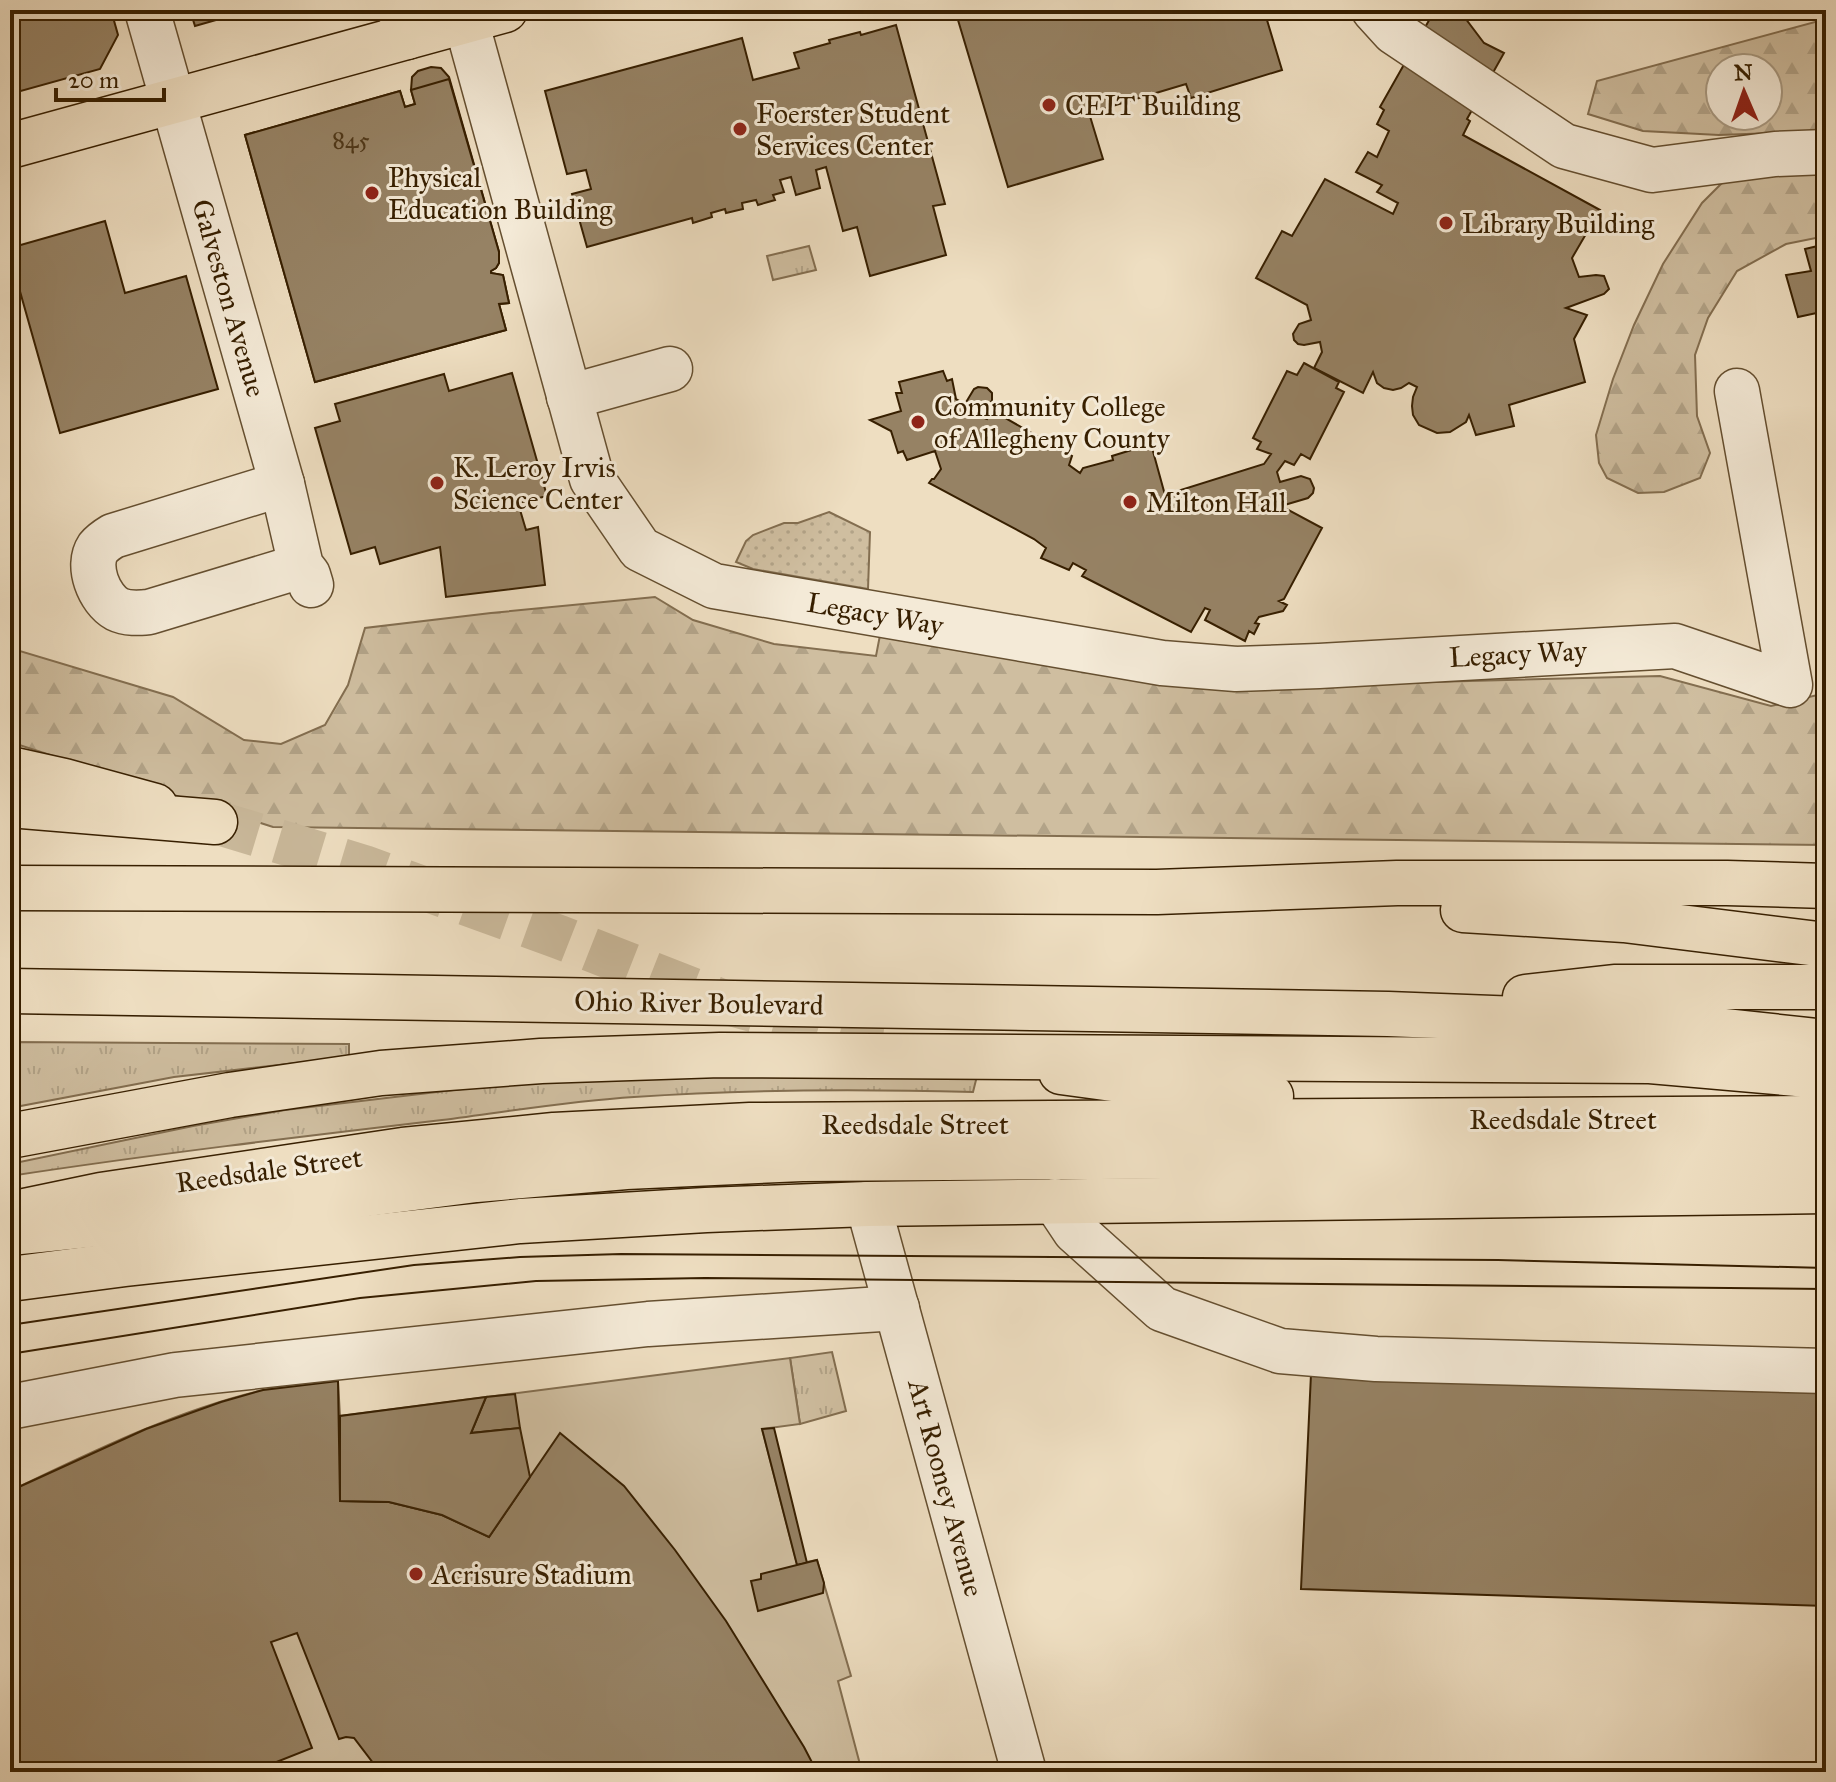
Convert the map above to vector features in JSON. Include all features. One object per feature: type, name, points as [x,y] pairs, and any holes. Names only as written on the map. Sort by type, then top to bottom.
[{"type":"main road","points":[[10,146],[174,102],[403,24],[485,15]]},
{"type":"main road","points":[[10,769],[215,822],[10,805]]},
{"type":"main road","points":[[10,888],[1157,892],[1397,883],[1826,886]]},
{"type":"main road","points":[[1157,892],[1624,920],[1826,945]]},
{"type":"main road","points":[[1388,1014],[1614,987],[1826,987]]},
{"type":"main road","name":"Ohio River Boulevard","points":[[10,991],[1388,1014]]},
{"type":"main road","points":[[1388,1014],[1670,1025],[1826,1042]]},
{"type":"main road","points":[[10,1136],[230,1095],[381,1073],[541,1061],[720,1055],[1650,1061],[1826,1079]]},
{"type":"main road","points":[[1048,1070],[1179,1088],[1540,1118]]},
{"type":"main road","name":"Reedsdale Street","points":[[10,1214],[101,1195],[387,1153],[554,1135],[750,1125],[1826,1118]]},
{"type":"main road","points":[[10,1233],[275,1206],[476,1180],[626,1167],[802,1159],[1696,1153],[1826,1158]]},
{"type":"main road","points":[[10,1279],[520,1221],[868,1204],[1826,1191]]},
{"type":"street","name":"Galveston Avenue","points":[[147,10],[282,484],[306,576],[149,612],[119,610],[100,595],[95,576],[95,555],[99,546],[113,536],[282,484]]},
{"type":"street","points":[[1374,10],[1394,32],[1564,146],[1652,170],[1775,154],[1826,152]]},
{"type":"street","name":"Legacy Way","points":[[485,15],[569,397],[592,479],[640,549],[714,586],[1162,663],[1236,669],[1675,646],[1790,685],[1737,391]]},
{"type":"street","points":[[569,397],[670,369]]},
{"type":"street","points":[[1055,1201],[1075,1231],[1162,1309],[1280,1351],[1376,1359],[1826,1371]]},
{"type":"street","name":"Art Rooney Avenue","points":[[868,1204],[1024,1772]]},
{"type":"street","points":[[10,1407],[191,1373],[648,1324],[897,1308]]},
{"type":"green space","points":[[1826,19],[1826,131],[1719,135],[1643,131],[1588,114],[1597,81],[1704,52],[1704,132],[1784,132],[1784,52],[1704,52]]},
{"type":"green space","points":[[1826,164],[1826,236],[1786,244],[1737,271],[1708,318],[1695,355],[1697,416],[1710,453],[1700,478],[1664,492],[1638,493],[1607,478],[1599,463],[1596,435],[1613,379],[1663,264],[1702,203],[1731,174]]},
{"type":"green space","points":[[809,246],[816,270],[773,280],[767,256]]},
{"type":"green space","points":[[829,512],[870,532],[868,589],[753,569],[736,562],[746,541],[753,535],[784,523],[798,523]]},
{"type":"green space","points":[[655,597],[693,620],[774,644],[876,656],[881,630],[1207,688],[1660,676],[1771,706],[1826,693],[1826,845],[273,827],[10,742],[10,648],[173,697],[244,740],[281,744],[325,725],[348,685],[365,628]]},
{"type":"green space","points":[[10,1042],[349,1044],[349,1057],[174,1077],[10,1108]]},
{"type":"green space","points":[[978,1072],[973,1092],[761,1091],[610,1099],[10,1176],[10,1164],[193,1126],[285,1110],[496,1085],[669,1073]]},
{"type":"green space","points":[[832,1352],[846,1411],[800,1424],[790,1358]]},
{"type":"green space","name":"Acrisure Stadium","points":[[790,1358],[800,1424],[762,1429],[797,1564],[817,1560],[851,1676],[838,1681],[862,1772],[10,1772],[10,1491],[163,1422],[269,1389],[338,1381],[340,1416]]},
{"type":"building","points":[[10,10],[111,10],[118,35],[100,69],[10,94]]},
{"type":"building","points":[[190,10],[251,10],[195,26]]},
{"type":"building","name":"CEIT Building","points":[[955,10],[1264,10],[1282,70],[1191,98],[1186,84],[1089,113],[1103,159],[1008,187]]},
{"type":"building","name":"Library Building","points":[[1440,10],[1459,10],[1484,43],[1504,53],[1467,119],[1470,121],[1463,135],[1600,210],[1572,258],[1579,277],[1604,276],[1609,289],[1604,294],[1566,308],[1587,315],[1574,339],[1585,382],[1509,405],[1514,426],[1476,435],[1469,415],[1466,422],[1450,432],[1437,433],[1419,425],[1412,406],[1417,387],[1409,383],[1393,390],[1384,388],[1377,383],[1373,372],[1363,393],[1314,368],[1322,352],[1320,342],[1298,344],[1293,334],[1299,324],[1311,320],[1307,305],[1256,278],[1282,231],[1292,236],[1325,179],[1393,214],[1398,203],[1377,192],[1382,185],[1356,172],[1368,152],[1377,157],[1389,131],[1377,124],[1384,110],[1380,107],[1432,15],[1436,17]]},
{"type":"building","name":"Foerster Student Services Center","points":[[896,25],[945,204],[933,206],[946,255],[870,276],[857,227],[843,231],[826,167],[816,170],[820,188],[796,195],[791,177],[780,180],[784,192],[773,195],[775,200],[758,205],[756,200],[742,203],[743,209],[726,213],[725,209],[693,223],[692,218],[587,247],[572,194],[591,189],[586,170],[567,174],[545,91],[742,38],[753,80],[799,68],[794,53],[830,43],[829,40]]},
{"type":"building","name":"Physical Education Building","points":[[441,68],[449,77],[499,252],[499,263],[491,273],[503,275],[509,303],[499,304],[506,330],[315,382],[245,135],[400,91],[405,107],[415,104],[411,90],[412,77],[418,71]]},
{"type":"building","name":"Physical Education Building","points":[[449,79],[499,252],[499,263],[491,273],[503,275],[509,303],[499,304],[506,330],[315,382],[245,135],[400,91],[405,107],[415,104],[411,90]]},
{"type":"building","points":[[105,221],[125,293],[186,276],[218,389],[60,433],[10,248]]},
{"type":"building","points":[[1826,244],[1826,311],[1798,317],[1786,275],[1811,271],[1805,249]]},
{"type":"building","name":"Milton Hall","points":[[1304,363],[1339,382],[1336,388],[1344,392],[1310,459],[1301,454],[1294,465],[1285,461],[1277,472],[1280,482],[1301,476],[1310,479],[1314,488],[1308,498],[1281,506],[1322,528],[1284,599],[1279,601],[1287,605],[1283,611],[1259,617],[1254,634],[1249,631],[1245,641],[1205,620],[1210,610],[1205,608],[1191,632],[1082,576],[1086,570],[1073,563],[1069,570],[1041,558],[1046,548],[1034,539],[929,483],[941,469],[935,451],[907,460],[903,451],[898,453],[891,431],[870,420],[901,411],[896,393],[902,393],[899,382],[943,371],[947,381],[952,379],[956,399],[965,404],[974,389],[987,388],[992,393],[992,400],[984,418],[987,419],[993,411],[1072,456],[1069,465],[1080,473],[1083,468],[1113,460],[1112,456],[1151,444],[1165,495],[1264,464],[1271,454],[1257,449],[1261,442],[1253,438],[1287,371],[1297,375]]},
{"type":"building","name":"K. Leroy Irvis Science Center","points":[[512,373],[547,496],[518,503],[526,530],[538,527],[545,585],[446,597],[440,547],[380,564],[375,547],[351,554],[315,428],[340,421],[335,404],[444,374],[449,391]]},
{"type":"building","points":[[1311,1374],[1826,1392],[1826,1606],[1301,1589]]},
{"type":"building","name":"Acrisure Stadium","points":[[338,1381],[340,1501],[389,1502],[442,1515],[489,1537],[560,1433],[624,1486],[675,1550],[726,1621],[817,1772],[380,1772],[354,1738],[339,1739],[297,1633],[271,1642],[312,1748],[251,1772],[10,1772],[10,1491],[146,1429],[221,1402],[263,1390]]},
{"type":"building","points":[[515,1394],[520,1428],[471,1433],[486,1397]]},
{"type":"building","points":[[486,1397],[471,1433],[520,1428],[530,1477],[489,1537],[442,1515],[389,1502],[340,1501],[340,1416]]},
{"type":"building","points":[[774,1428],[807,1563],[797,1565],[762,1429]]},
{"type":"building","points":[[817,1560],[824,1583],[823,1593],[758,1611],[751,1581],[761,1579],[761,1574]]},
{"type":"tunnel","points":[[215,822],[364,867],[559,937],[724,1002],[871,1043],[895,1046]]},
{"type":"tram line","points":[[10,1325],[414,1265],[520,1257],[621,1254],[1498,1260],[1826,1268]]},
{"type":"tram line","points":[[10,1354],[360,1298],[536,1281],[705,1278],[1826,1289]]},
{"type":"place","name":"CEIT Building","points":[[1049,105]]},
{"type":"place","name":"Foerster Student Services Center","points":[[740,129]]},
{"type":"place","name":"Physical Education Building","points":[[372,193]]},
{"type":"place","name":"Library Building","points":[[1446,223]]},
{"type":"place","name":"Community College of Allegheny County","points":[[918,422]]},
{"type":"place","name":"K. Leroy Irvis Science Center","points":[[437,483]]},
{"type":"place","name":"Milton Hall","points":[[1130,502]]},
{"type":"place","name":"Acrisure Stadium","points":[[416,1574]]}]
